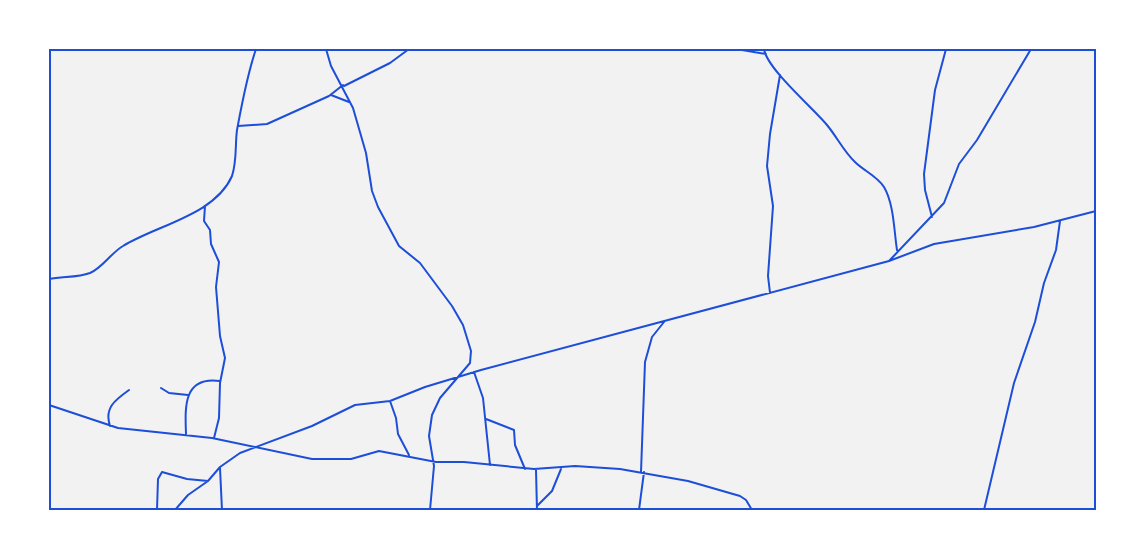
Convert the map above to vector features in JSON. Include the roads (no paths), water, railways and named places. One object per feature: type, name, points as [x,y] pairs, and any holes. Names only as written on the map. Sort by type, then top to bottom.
[{"type":"street","points":[[49,279],[91,272],[124,246],[205,206],[223,191],[234,168],[238,126],[256,49]]},
{"type":"street","points":[[326,49],[331,66],[351,102],[365,147],[370,182],[378,207],[399,246],[420,263],[452,306],[462,325],[472,356],[470,363],[440,398],[432,415],[429,441],[434,461],[430,510]]},
{"type":"street","points":[[238,126],[268,124],[390,63],[409,49]]},
{"type":"street","points":[[736,49],[766,54]]},
{"type":"street","points":[[764,49],[780,75],[799,99],[827,125],[853,161],[882,184],[889,197],[898,251]]},
{"type":"street","points":[[932,217],[925,190],[924,174],[935,90],[946,49]]},
{"type":"street","points":[[889,261],[932,217],[948,195],[959,164],[977,140],[1031,49]]},
{"type":"street","points":[[770,293],[768,276],[773,206],[767,166],[770,134],[780,75]]},
{"type":"street","points":[[331,94],[351,102]]},
{"type":"street","points":[[205,206],[204,220],[211,234],[212,244],[220,266],[216,287],[219,333],[226,358],[220,381],[219,418],[214,438]]},
{"type":"street","points":[[175,510],[188,495],[208,481],[220,467],[235,455],[312,426],[351,406],[390,401],[425,387],[474,372],[889,261],[934,244],[1060,221],[1096,210]]},
{"type":"street","points":[[984,510],[1014,383],[1035,322],[1044,283],[1056,250],[1060,221]]},
{"type":"street","points":[[639,510],[643,472],[645,362],[652,337],[665,321]]},
{"type":"street","points":[[474,372],[483,395],[490,465]]},
{"type":"street","points":[[186,434],[188,395],[200,382],[220,381]]},
{"type":"street","points":[[161,388],[169,393],[188,395]]},
{"type":"street","points":[[110,426],[107,417],[109,408],[129,390]]},
{"type":"street","points":[[390,401],[396,418],[398,434],[409,456]]},
{"type":"street","points":[[49,405],[110,426],[214,438],[312,459],[351,459],[379,451],[434,461],[536,470],[582,466],[643,472],[688,481],[740,496],[746,500],[752,510]]},
{"type":"street","points":[[486,419],[514,430],[515,445],[525,469]]},
{"type":"street","points":[[220,467],[222,510]]},
{"type":"street","points":[[536,506],[552,491],[561,469]]},
{"type":"street","points":[[536,470],[537,510]]},
{"type":"street","points":[[157,510],[158,479],[162,472],[187,479],[208,481]]}]
